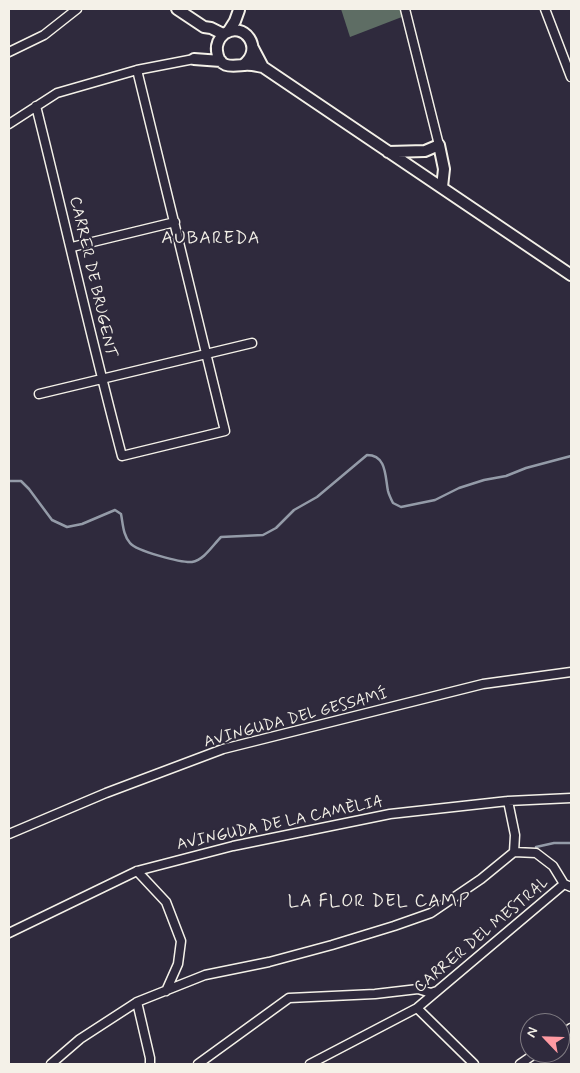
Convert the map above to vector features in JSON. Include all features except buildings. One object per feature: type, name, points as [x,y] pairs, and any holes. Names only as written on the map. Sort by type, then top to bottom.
[{"type":"street","points":[[9,52],[44,35],[77,9]]},
{"type":"street","points":[[177,9],[204,27],[226,33],[243,32],[248,36],[263,67],[571,275]]},
{"type":"street","points":[[238,9],[243,32]]},
{"type":"street","points":[[194,60],[216,48],[235,21],[238,9]]},
{"type":"street","points":[[405,9],[444,169],[442,187]]},
{"type":"street","points":[[545,9],[571,77]]},
{"type":"street","points":[[204,27],[222,62]]},
{"type":"street","points":[[244,65],[251,58],[253,48]]},
{"type":"street","points":[[9,124],[57,93],[137,70],[194,60],[222,62],[232,67],[244,65],[263,67]]},
{"type":"street","points":[[137,70],[206,353]]},
{"type":"street","name":"CARRER DE BRUGENT","points":[[36,106],[122,456],[225,431],[206,353]]},
{"type":"street","points":[[387,152],[426,151],[439,145]]},
{"type":"street","points":[[426,151],[444,169]]},
{"type":"street","points":[[72,248],[175,222]]},
{"type":"street","points":[[39,394],[252,343]]},
{"type":"street","name":"AVINGUDA DEL GESSAMÍ","points":[[9,834],[223,749],[483,684],[571,672]]},
{"type":"street","name":"AVINGUDA DE LA CAMÈLIA","points":[[9,933],[137,871],[232,846],[390,814],[508,801],[571,798]]},
{"type":"street","points":[[508,801],[515,835],[514,852]]},
{"type":"street","points":[[51,1064],[80,1039],[137,1002],[205,975],[269,962],[332,945],[394,926],[431,912],[481,879],[514,852],[536,852],[553,866],[568,885]]},
{"type":"street","points":[[137,871],[166,902],[181,941],[178,964],[166,991]]},
{"type":"street","name":"CARRER DEL MESTRAL","points":[[310,1064],[417,1008],[568,885]]},
{"type":"street","points":[[198,1064],[289,998],[375,994],[418,989],[431,993],[437,992]]},
{"type":"street","points":[[137,1002],[150,1064]]},
{"type":"street","points":[[417,1008],[474,1064]]},
{"type":"green space","points":[[341,9],[404,9],[407,15],[350,37]]},
{"type":"waterway","points":[[9,481],[21,481],[52,520],[67,527],[82,524],[115,510],[121,514],[126,536],[134,546],[160,556],[192,562],[204,555],[221,537],[263,535],[276,528],[294,510],[317,497],[367,455],[374,456],[382,463],[390,497],[393,503],[401,507],[435,500],[459,488],[571,456]]},
{"type":"waterway","points":[[536,847],[554,843],[571,843]]},
{"type":"district","name":"AUBAREDA","points":[[211,239]]},
{"type":"district","name":"LA FLOR DEL CAMP","points":[[379,902]]}]
